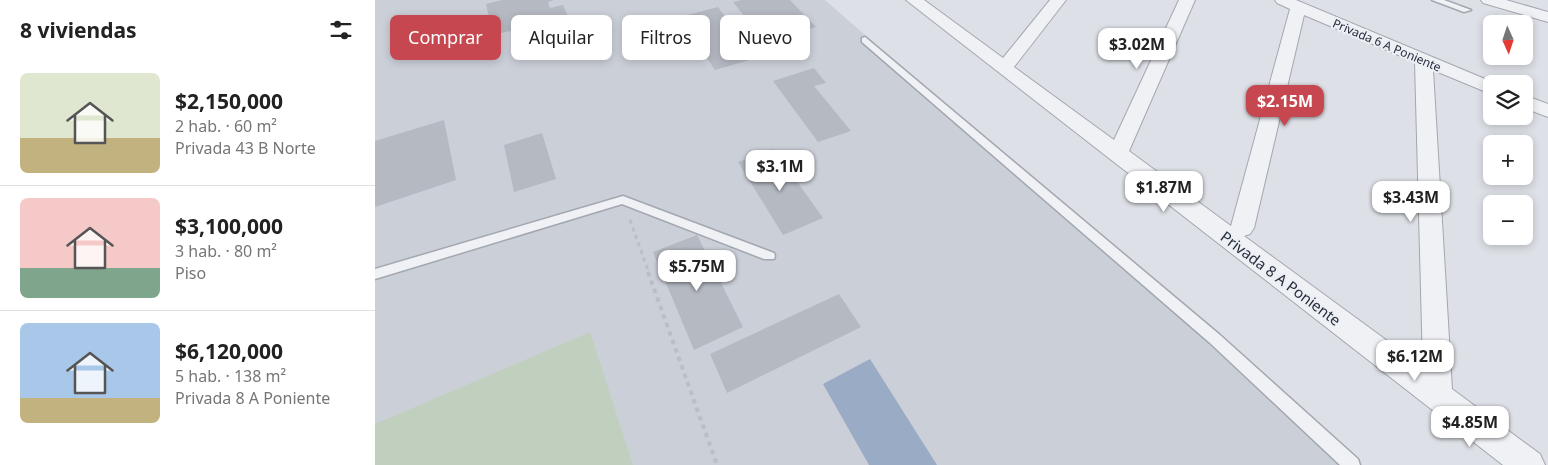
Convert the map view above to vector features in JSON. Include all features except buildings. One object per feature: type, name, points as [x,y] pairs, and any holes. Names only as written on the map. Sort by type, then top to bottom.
[{"type":"street","points":[[1003,68],[1057,0]]},
{"type":"street","points":[[1118,153],[1187,0]]},
{"type":"street","points":[[1489,0],[1548,17]]},
{"type":"street","name":"Privada 8 A Poniente","points":[[925,3],[1003,68],[1438,394],[1529,465]]},
{"type":"street","points":[[1241,228],[1290,3]]},
{"type":"street","name":"Privada 6 A Poniente","points":[[1290,3],[1483,85]]},
{"type":"street","points":[[1424,61],[1438,394]]},
{"type":"street","points":[[1533,105],[1548,111]]},
{"type":"lane","points":[[1436,0],[1467,10]]},
{"type":"lane","points":[[865,40],[1215,339],[1352,465]]},
{"type":"lane","points":[[375,274],[623,200],[769,256]]},
{"type":"path","points":[[623,200],[717,465]]},
{"type":"shaded area","points":[[375,0],[825,0],[1356,465],[375,465]]},
{"type":"green space","points":[[590,332],[633,465],[375,465],[375,424]]},
{"type":"water","points":[[870,359],[937,465],[869,465],[823,384]]}]
